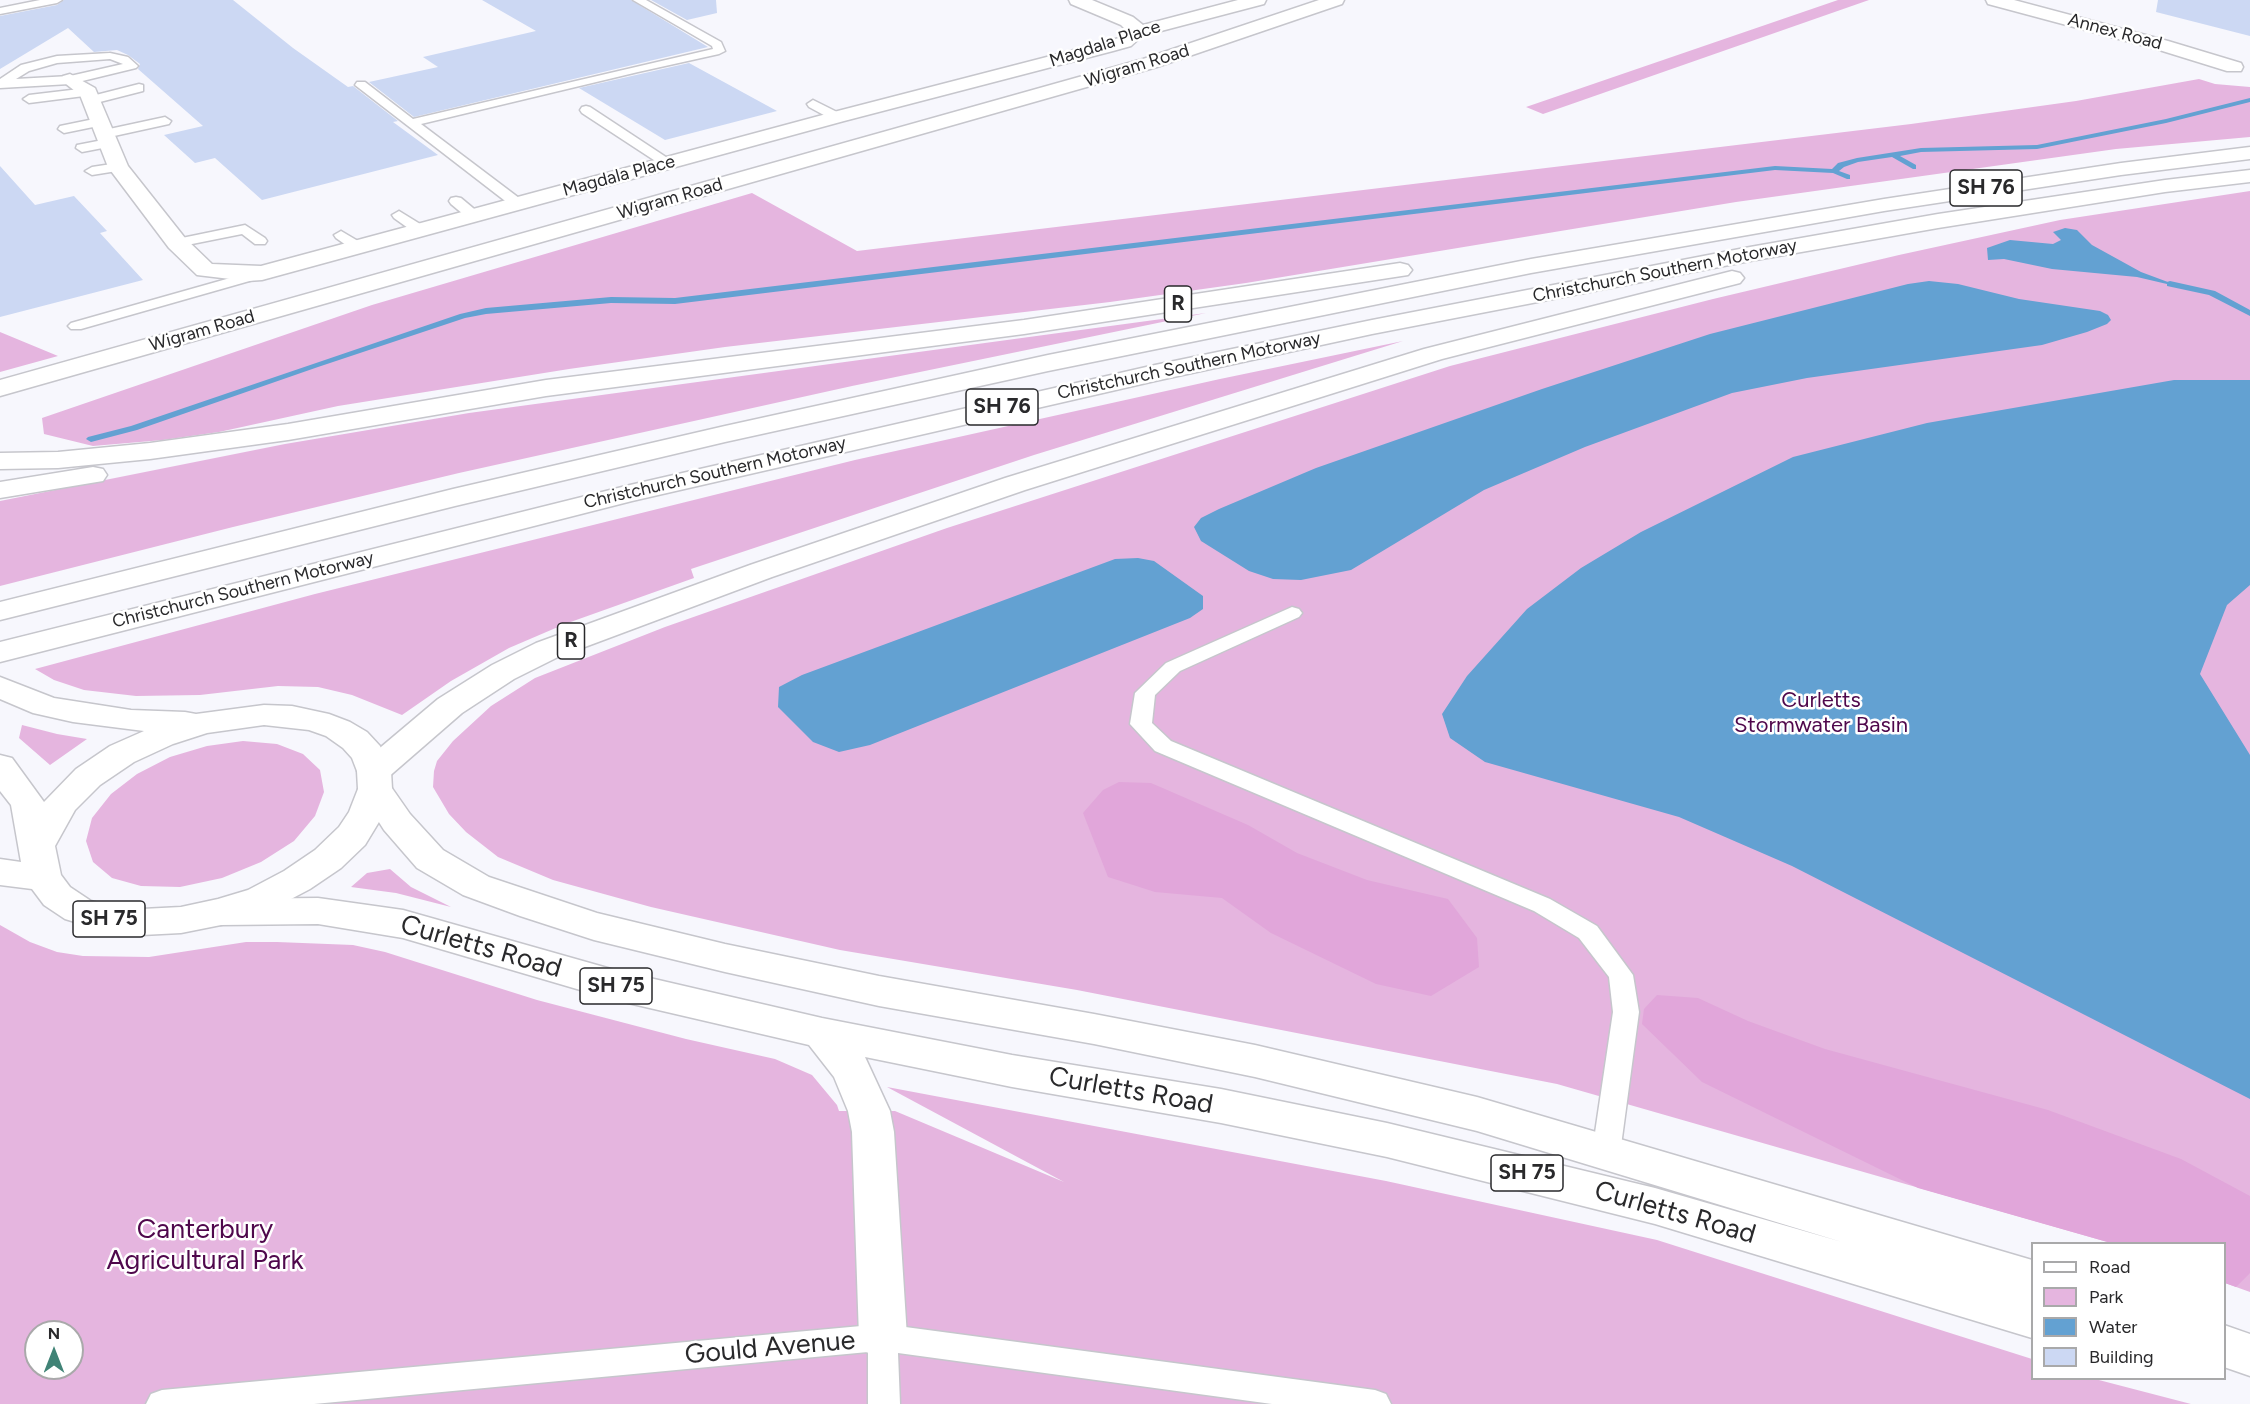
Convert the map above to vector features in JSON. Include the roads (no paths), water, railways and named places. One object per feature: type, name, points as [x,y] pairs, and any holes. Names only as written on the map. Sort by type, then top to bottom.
[{"type":"main road","points":[[1077,0],[1127,21],[1136,28],[1136,32]]},
{"type":"main road","name":"Magdala Place","points":[[90,96],[118,167],[177,243],[205,270],[233,274],[262,273],[837,117],[1107,47],[1125,42],[1136,32],[1258,0]]},
{"type":"main road","name":"Wigram Road","points":[[0,388],[1150,63],[1336,0]]},
{"type":"main road","name":"Annex Road","points":[[1994,0],[2162,45],[2234,67]]},
{"type":"main road","points":[[70,80],[90,96]]},
{"type":"main road","name":"Christchurch Southern Motorway","points":[[9,608],[453,498],[914,392],[1346,302],[1723,232],[1993,187],[2250,153]]},
{"type":"main road","name":"Christchurch Southern Motorway","points":[[0,652],[630,493],[1155,373],[1568,288],[1938,221],[2165,186],[2250,176]]},
{"type":"main road","name":"R","points":[[221,912],[261,899],[297,880],[328,859],[352,836],[367,812],[375,780],[450,706],[503,672],[547,650],[761,571],[1037,477],[1433,354],[1905,236],[1938,221]]},
{"type":"main road","name":"R","points":[[0,461],[103,456],[288,432],[546,388],[1024,327],[1610,237],[1723,232]]},
{"type":"main road","points":[[0,490],[120,470],[288,432]]},
{"type":"main road","name":"SH 75","points":[[0,687],[45,706],[131,720],[203,723],[264,715],[317,721],[338,729],[356,740],[368,754],[375,780]]},
{"type":"main road","points":[[0,872],[40,862],[61,803],[88,777],[122,754],[161,736],[203,723]]},
{"type":"main road","name":"SH 75","points":[[0,766],[28,804],[40,862],[57,896],[78,910],[108,919],[142,922],[181,920],[221,912]]},
{"type":"main road","name":"Curletts Road","points":[[375,780],[397,822],[430,859],[476,886],[533,908],[725,958],[879,991],[1094,1029],[1255,1061],[1477,1114],[2031,1280]]},
{"type":"main road","name":"Curletts Road","points":[[221,912],[318,911],[403,924],[611,984],[822,1033],[1012,1071],[1221,1106],[1387,1140],[1655,1206],[2031,1318]]},
{"type":"main road","points":[[822,1033],[852,1070],[869,1111],[873,1132],[883,1337]]},
{"type":"main road","points":[[2226,1347],[2250,1355]]},
{"type":"main road","points":[[2226,1371],[2250,1377]]},
{"type":"lane","points":[[0,11],[57,0]]},
{"type":"lane","points":[[411,123],[638,68],[719,51],[717,44],[638,0]]},
{"type":"lane","points":[[119,57],[132,66],[70,80],[1,83],[19,71],[36,64],[74,58],[119,57]]},
{"type":"lane","points":[[70,80],[74,58]]},
{"type":"lane","points":[[361,86],[518,204]]},
{"type":"lane","points":[[29,99],[90,96],[139,88]]},
{"type":"lane","points":[[813,104],[837,117]]},
{"type":"lane","points":[[586,110],[668,163]]},
{"type":"lane","points":[[64,129],[104,133],[165,121]]},
{"type":"lane","points":[[82,148],[104,133]]},
{"type":"lane","points":[[92,171],[118,167]]},
{"type":"lane","points":[[456,201],[474,216]]},
{"type":"lane","points":[[399,215],[420,230]]},
{"type":"lane","points":[[177,243],[245,229],[260,241]]},
{"type":"lane","points":[[341,235],[358,247]]},
{"type":"lane","points":[[76,326],[262,273]]},
{"type":"lane","points":[[1292,613],[1173,667],[1145,693],[1141,724],[1163,746],[1542,905],[1588,932],[1621,975],[1626,1012],[1606,1153]]},
{"type":"lane","points":[[883,1337],[884,1404]]},
{"type":"lane","name":"Gould Avenue","points":[[162,1404],[883,1337],[1375,1404]]},
{"type":"water","points":[[2065,228],[2077,230],[2092,245],[2141,272],[2184,288],[2137,277],[2052,269],[2004,259],[1988,260],[1987,248],[2010,240],[2053,244],[2061,240],[2053,232]]},
{"type":"water","points":[[1929,281],[1958,284],[2019,299],[2100,311],[2108,315],[2111,320],[2087,332],[2042,345],[1807,378],[1732,393],[1585,447],[1484,490],[1351,570],[1301,580],[1273,579],[1249,571],[1201,541],[1194,527],[1201,518],[1219,509],[1316,468],[1542,389],[1710,334],[1908,284]]},
{"type":"water","points":[[2174,380],[2250,380],[2250,585],[2227,605],[2200,674],[2250,755],[2250,1099],[1792,866],[1679,817],[1485,762],[1450,738],[1442,714],[1467,676],[1527,609],[1581,568],[1641,532],[1793,457],[1927,423]]},
{"type":"water","points":[[1138,558],[1154,561],[1203,596],[1203,609],[1190,618],[870,745],[839,752],[813,742],[778,707],[779,687],[802,675],[1115,559]]},
{"type":"waterway","points":[[1834,171],[1841,165],[1857,160],[1921,150],[2037,147],[2166,121],[2250,100]]},
{"type":"waterway","points":[[1894,155],[1913,167]]},
{"type":"waterway","points":[[91,439],[134,428],[315,365],[463,316],[486,311],[611,300],[675,301],[1775,168],[1834,171]]},
{"type":"waterway","points":[[1834,171],[1847,177]]},
{"type":"waterway","points":[[2170,284],[2212,293],[2250,313]]},
{"type":"park label","name":"Curletts Stormwater Basin","points":[[1821,714]]},
{"type":"park label","name":"Canterbury Agricultural Park","points":[[205,1246]]}]
